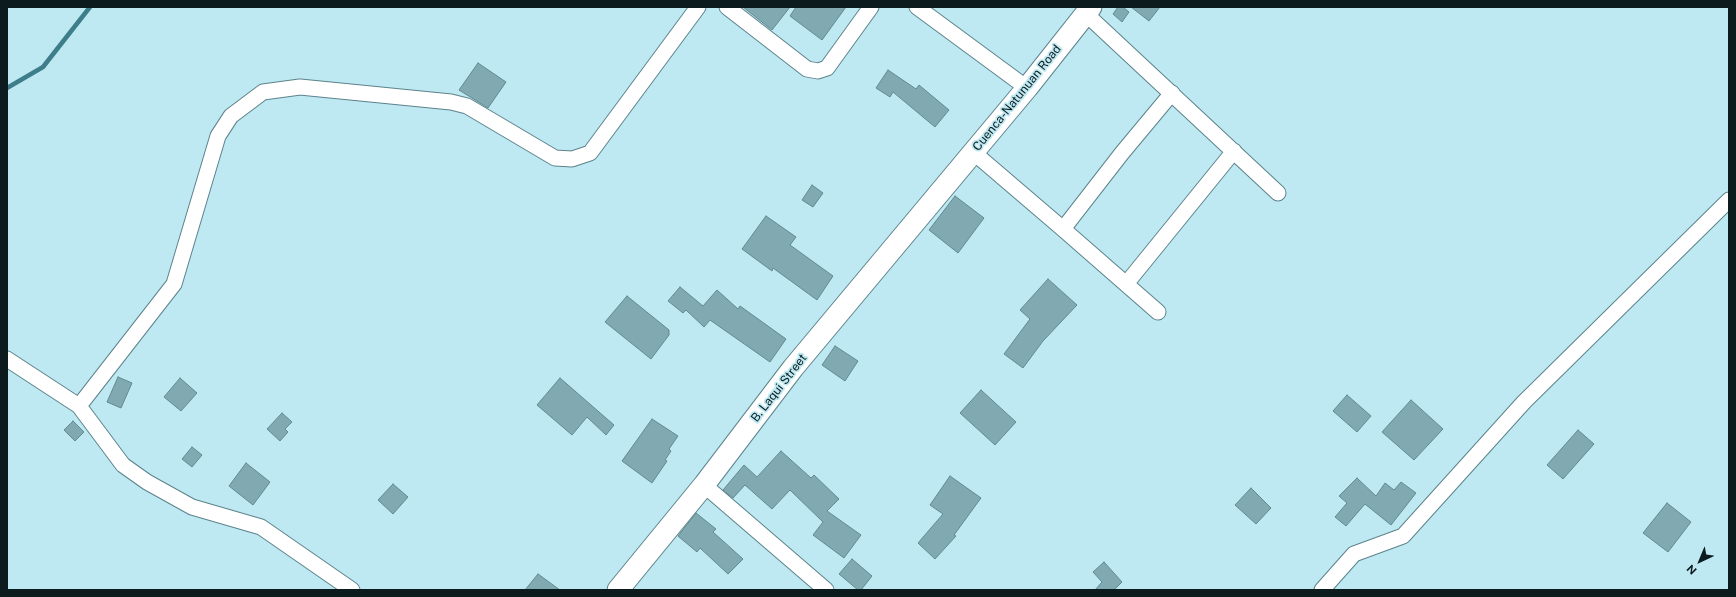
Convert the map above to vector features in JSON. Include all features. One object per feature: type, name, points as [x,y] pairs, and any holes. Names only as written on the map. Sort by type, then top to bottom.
[{"type":"main road","name":"Cuenca-Natunuan Road","points":[[942,189],[1027,88],[1088,10]]},
{"type":"main road","name":"B. Laqui Street","points":[[618,590],[704,486],[793,368],[942,189]]},
{"type":"street","points":[[79,406],[174,284],[218,136],[231,116],[263,92],[300,88],[451,102],[467,106],[555,158],[572,159],[590,153],[698,7]]},
{"type":"street","points":[[727,7],[807,69],[818,71],[827,68],[871,7]]},
{"type":"street","points":[[917,7],[1027,88]]},
{"type":"street","points":[[1088,10],[1172,94],[1278,193]]},
{"type":"street","points":[[1063,229],[1122,153],[1172,94]]},
{"type":"street","points":[[1126,284],[1234,151]]},
{"type":"street","points":[[973,152],[1158,312]]},
{"type":"street","points":[[1322,590],[1354,554],[1403,536],[1524,402],[1729,200]]},
{"type":"street","points":[[7,359],[79,406],[123,465],[147,482],[192,506],[261,527],[352,590]]},
{"type":"street","points":[[704,486],[826,590]]},
{"type":"building","points":[[743,7],[790,7],[772,30]]},
{"type":"building","points":[[796,7],[846,7],[822,40],[790,16]]},
{"type":"building","points":[[1118,7],[1123,7],[1129,12],[1122,22],[1113,14]]},
{"type":"building","points":[[1131,7],[1160,7],[1149,21]]},
{"type":"building","points":[[478,63],[506,82],[488,108],[459,90]]},
{"type":"building","points":[[888,70],[916,89],[919,85],[949,110],[935,127],[893,92],[890,97],[876,88]]},
{"type":"building","points":[[812,185],[823,193],[813,207],[802,200]]},
{"type":"building","points":[[955,196],[984,218],[958,253],[929,230]]},
{"type":"building","points":[[766,216],[796,237],[790,245],[833,276],[817,300],[773,268],[772,271],[742,249]]},
{"type":"building","points":[[1048,279],[1077,305],[1043,341],[1023,368],[1004,354],[1030,319],[1020,310]]},
{"type":"building","points":[[680,287],[703,306],[717,290],[738,309],[740,306],[786,339],[770,362],[710,320],[704,327],[686,310],[683,313],[668,301]]},
{"type":"building","points":[[627,296],[669,330],[669,335],[651,359],[605,322]]},
{"type":"building","points":[[835,346],[858,361],[845,381],[822,365]]},
{"type":"building","points":[[118,377],[132,383],[121,408],[107,402]]},
{"type":"building","points":[[180,378],[197,393],[181,411],[164,397]]},
{"type":"building","points":[[560,378],[614,425],[606,435],[587,417],[572,435],[537,405]]},
{"type":"building","points":[[981,390],[1016,422],[995,445],[960,413]]},
{"type":"building","points":[[1347,395],[1371,416],[1357,432],[1333,411]]},
{"type":"building","points":[[1411,400],[1443,429],[1414,460],[1382,432]]},
{"type":"building","points":[[282,413],[292,422],[285,429],[288,432],[280,441],[267,429]]},
{"type":"building","points":[[652,419],[678,436],[669,449],[671,451],[665,460],[667,461],[652,483],[622,461]]},
{"type":"building","points":[[73,421],[84,432],[75,441],[64,430]]},
{"type":"building","points":[[1578,430],[1594,444],[1563,479],[1547,465]]},
{"type":"building","points":[[192,447],[202,455],[192,467],[182,459]]},
{"type":"building","points":[[781,451],[811,478],[814,475],[839,499],[827,511],[861,535],[844,558],[813,535],[823,522],[790,490],[772,509],[745,485],[733,498],[723,490],[744,465],[757,477]]},
{"type":"building","points":[[246,463],[270,482],[253,505],[229,486]]},
{"type":"building","points":[[950,476],[981,498],[954,535],[956,536],[935,559],[918,543],[943,514],[930,505]]},
{"type":"building","points":[[1357,478],[1376,496],[1385,483],[1394,490],[1401,482],[1416,493],[1391,525],[1365,504],[1346,526],[1335,517],[1347,503],[1339,496]]},
{"type":"building","points":[[393,484],[408,497],[393,514],[378,500]]},
{"type":"building","points":[[1251,488],[1271,508],[1256,524],[1235,505]]},
{"type":"building","points":[[1667,503],[1691,522],[1668,552],[1643,533]]},
{"type":"building","points":[[696,513],[716,529],[713,532],[743,559],[728,574],[700,548],[697,552],[678,536]]},
{"type":"building","points":[[852,559],[872,576],[861,590],[858,590],[839,574]]},
{"type":"building","points":[[1104,562],[1122,582],[1114,590],[1095,590],[1102,582],[1093,572]]},
{"type":"building","points":[[538,574],[560,590],[525,590]]},
{"type":"waterway","points":[[7,88],[43,67],[90,7]]}]
